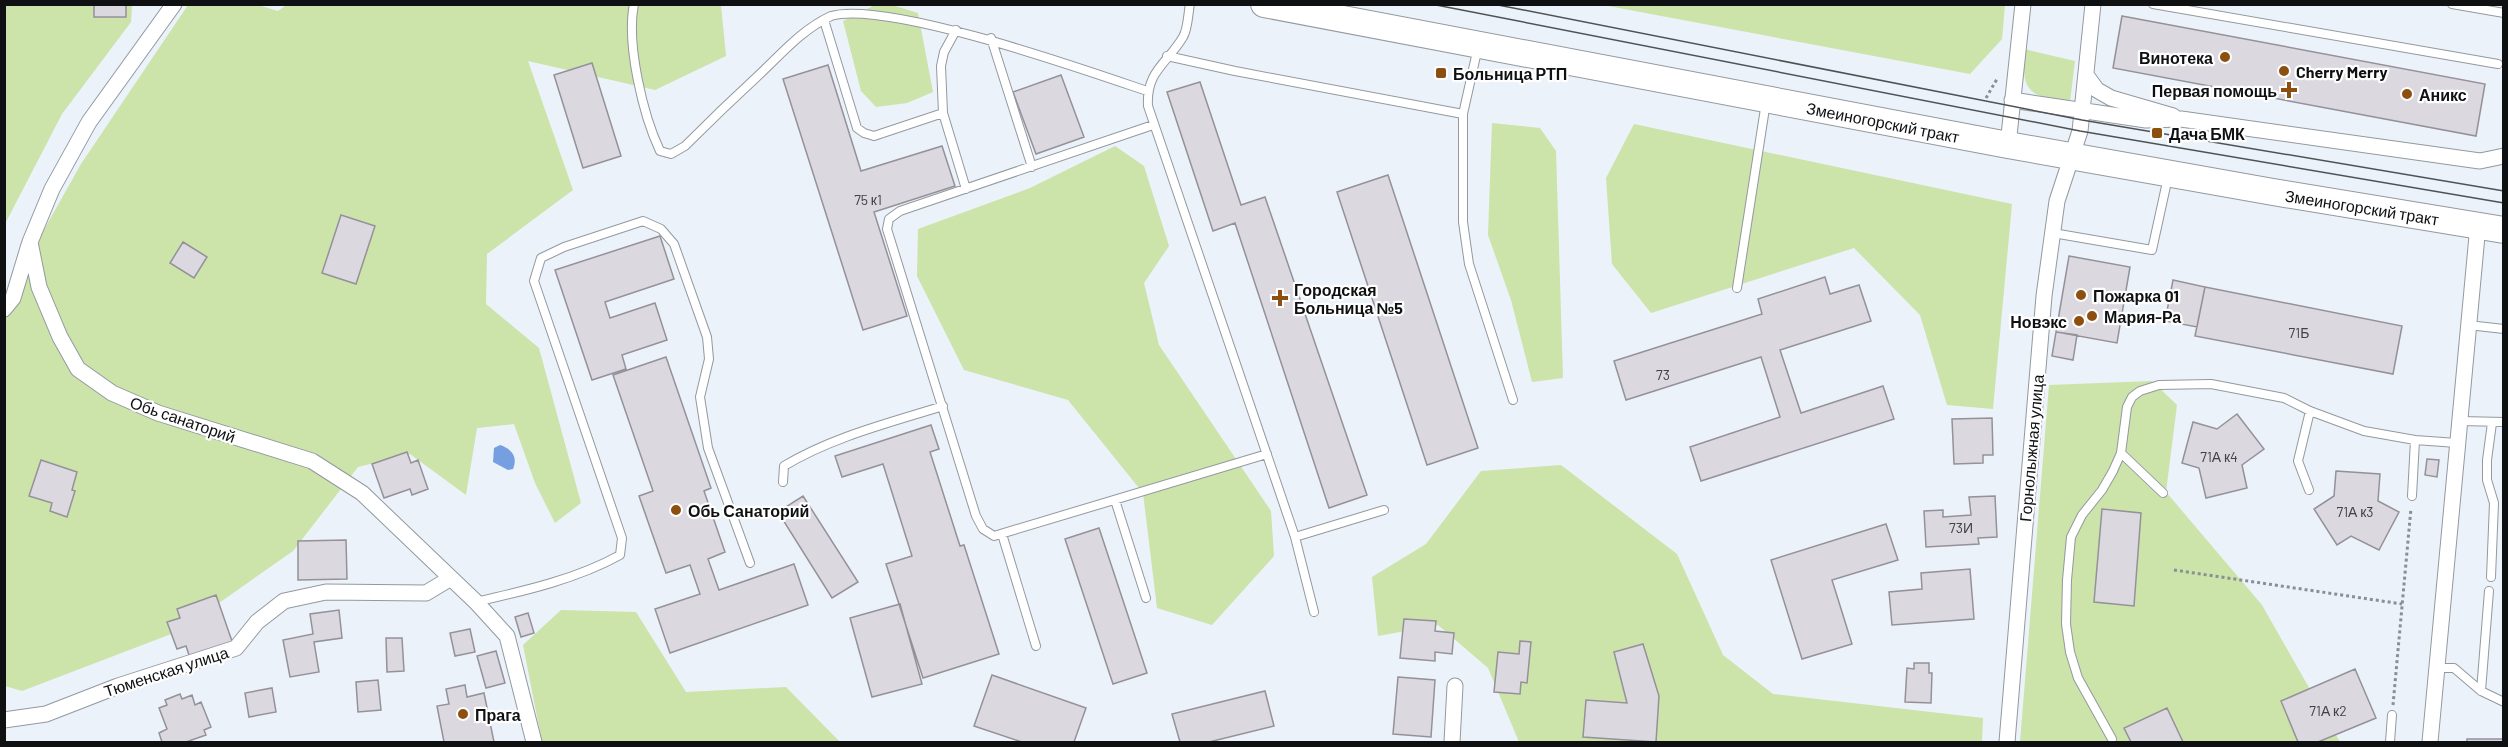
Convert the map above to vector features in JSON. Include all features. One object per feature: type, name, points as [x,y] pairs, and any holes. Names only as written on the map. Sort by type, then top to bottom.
[{"type":"highway","name":"Змеиногорский тракт","points":[[1264,4],[2008,145],[2504,230]]},
{"type":"street","points":[[4,309],[13,298],[30,242],[52,189],[89,122],[174,4]]},
{"type":"street","points":[[2008,145],[2023,4]]},
{"type":"street","name":"Горнолыжная улица","points":[[2007,742],[2037,370],[2057,201],[2080,131],[2093,4]]},
{"type":"street","points":[[2086,75],[2097,90],[2111,98],[2181,118],[2480,162],[2504,156]]},
{"type":"street","points":[[2012,100],[2146,120],[2181,118]]},
{"type":"street","points":[[2430,742],[2478,225]]},
{"type":"street","name":"Обь санаторий","points":[[30,242],[39,287],[60,337],[78,369],[112,393],[158,413],[312,461],[362,493],[476,602],[507,636],[534,742]]},
{"type":"street","name":"Тюменская улица","points":[[4,720],[46,714],[118,686],[236,648],[257,622],[284,601],[326,592],[426,593],[451,578]]},
{"type":"street","points":[[1452,742],[1455,686]]},
{"type":"lane","points":[[634,4],[634,63],[649,127],[660,152],[671,154],[685,146],[804,31],[850,10],[926,19],[956,30],[992,38],[1147,91]]},
{"type":"lane","points":[[1190,4],[1184,36],[1155,71],[1147,91],[1148,106],[1295,537],[1314,612]]},
{"type":"lane","points":[[2153,4],[2498,64]]},
{"type":"lane","points":[[2452,4],[2504,13]]},
{"type":"lane","points":[[824,20],[857,128],[874,136],[943,113]]},
{"type":"lane","points":[[956,30],[944,52],[941,66],[943,113],[966,189]]},
{"type":"lane","points":[[992,38],[1032,167]]},
{"type":"lane","points":[[1478,46],[1463,114],[1463,222],[1469,264],[1513,400]]},
{"type":"lane","points":[[1167,56],[1463,114]]},
{"type":"lane","points":[[1737,288],[1766,100]]},
{"type":"lane","points":[[1153,125],[900,211],[889,219],[887,229],[976,516],[983,529],[994,536],[1267,454]]},
{"type":"lane","points":[[2053,233],[2152,250],[2169,173]]},
{"type":"lane","points":[[476,602],[516,592],[603,564],[620,555],[622,538],[534,280],[541,258],[564,247],[643,221],[661,229],[674,244],[707,337],[708,359],[700,397],[708,448],[750,563]]},
{"type":"lane","points":[[2468,325],[2504,329]]},
{"type":"lane","points":[[2112,739],[2078,678],[2070,652],[2066,624],[2067,580],[2071,537],[2075,525],[2102,490],[2121,453],[2127,407],[2132,397],[2140,391],[2159,385],[2211,384],[2284,398],[2310,411],[2364,431],[2415,441],[2457,443]]},
{"type":"lane","points":[[783,482],[784,466],[801,455],[835,440],[943,406]]},
{"type":"lane","points":[[2308,490],[2298,461],[2310,411]]},
{"type":"lane","points":[[2460,421],[2504,422]]},
{"type":"lane","points":[[2491,577],[2494,503],[2487,480],[2487,460],[2492,423]]},
{"type":"lane","points":[[2412,496],[2415,441]]},
{"type":"lane","points":[[2121,453],[2163,493]]},
{"type":"lane","points":[[1115,500],[1146,598]]},
{"type":"lane","points":[[1295,537],[1384,510]]},
{"type":"lane","points":[[1002,534],[1036,646]]},
{"type":"lane","points":[[2481,691],[2489,591]]},
{"type":"lane","points":[[2438,668],[2454,668],[2481,691],[2504,702]]},
{"type":"lane","points":[[2390,742],[2392,715]]},
{"type":"path","points":[[1986,98],[1997,80],[1999,69]]},
{"type":"path","points":[[2392,715],[2412,496]]},
{"type":"path","points":[[2174,570],[2402,604]]},
{"type":"green space","points":[[288,4],[721,5],[726,56],[655,90],[528,61],[573,190],[487,254],[486,304],[539,348],[581,503],[555,523],[535,483],[514,424],[477,428],[466,495],[410,454],[358,467],[293,551],[179,631],[22,691],[5,686],[5,299],[81,164],[188,5],[258,5],[278,11]]},
{"type":"green space","points":[[2005,4],[2002,39],[1970,74],[1603,5]]},
{"type":"green space","points":[[5,5],[132,5],[131,22],[62,114],[5,224]]},
{"type":"green space","points":[[875,5],[892,5],[918,13],[933,92],[907,103],[876,107],[861,91],[843,21]]},
{"type":"green space","points":[[2024,49],[2075,61],[2070,102],[2045,97],[2030,90],[2024,75]]},
{"type":"green space","points":[[1492,123],[1540,128],[1556,151],[1563,378],[1532,382],[1511,300],[1488,235]]},
{"type":"green space","points":[[1634,124],[2012,204],[1993,409],[1947,405],[1920,315],[1854,248],[1651,313],[1612,264],[1606,178]]},
{"type":"green space","points":[[1115,146],[1144,166],[1169,246],[1144,283],[1159,345],[1271,511],[1274,556],[1212,625],[1157,608],[1143,493],[1068,400],[964,370],[917,276],[918,229],[1030,188]]},
{"type":"green space","points":[[2152,381],[2177,405],[2166,492],[2262,605],[2340,742],[2020,742],[2049,385]]},
{"type":"green space","points":[[1561,465],[1677,554],[1723,655],[1773,694],[1983,718],[1982,742],[1519,742],[1488,668],[1438,625],[1378,636],[1372,577],[1426,544],[1481,471]]},
{"type":"green space","points":[[561,610],[636,612],[686,692],[786,687],[840,742],[542,742],[523,645]]},
{"type":"water","points":[[500,445],[513,454],[515,461],[513,469],[508,470],[493,462],[494,448]]},
{"type":"building","points":[[94,4],[126,4],[126,17],[94,17]]},
{"type":"building","points":[[2122,16],[2485,84],[2476,136],[2113,68]]},
{"type":"building","points":[[592,63],[621,156],[583,168],[554,75]]},
{"type":"building","points":[[828,65],[861,171],[942,146],[955,186],[874,212],[907,316],[863,330],[783,79]]},
{"type":"building","points":[[1061,75],[1084,137],[1036,154],[1013,92]]},
{"type":"building","name":"Городская Больница №5","points":[[1200,82],[1241,205],[1265,197],[1367,495],[1329,508],[1235,223],[1213,231],[1167,92]]},
{"type":"building","points":[[1388,175],[1478,448],[1427,465],[1337,192]]},
{"type":"building","points":[[341,215],[375,226],[356,284],[322,273]]},
{"type":"building","points":[[660,236],[674,279],[605,302],[610,318],[655,303],[667,340],[622,355],[626,369],[592,380],[555,270]]},
{"type":"building","points":[[183,242],[207,257],[194,278],[170,263]]},
{"type":"building","points":[[2069,256],[2130,267],[2117,343],[2056,332]]},
{"type":"building","points":[[1825,277],[1830,294],[1859,285],[1871,321],[1780,350],[1801,413],[1883,386],[1894,419],[1701,481],[1690,447],[1780,417],[1761,357],[1626,400],[1614,361],[1762,314],[1758,299]]},
{"type":"building","points":[[2173,280],[2205,287],[2197,327],[2165,321]]},
{"type":"building","points":[[2205,287],[2402,326],[2393,374],[2195,336]]},
{"type":"building","points":[[2056,332],[2077,335],[2073,360],[2052,356]]},
{"type":"building","points":[[666,357],[711,488],[704,491],[725,552],[708,559],[719,590],[794,564],[808,605],[670,653],[655,609],[700,594],[690,565],[666,573],[639,496],[653,491],[613,375]]},
{"type":"building","points":[[2237,414],[2264,449],[2242,465],[2247,488],[2206,498],[2199,468],[2182,463],[2193,422],[2217,429]]},
{"type":"building","points":[[1992,418],[1993,455],[1983,455],[1983,463],[1954,464],[1952,419]]},
{"type":"building","points":[[931,425],[939,449],[930,452],[960,546],[964,545],[999,654],[923,678],[886,564],[912,556],[883,464],[842,477],[835,456]]},
{"type":"building","points":[[407,452],[411,463],[418,460],[428,489],[412,495],[410,489],[384,498],[372,464]]},
{"type":"building","points":[[2427,459],[2439,460],[2437,477],[2425,475]]},
{"type":"building","points":[[41,460],[77,472],[72,490],[75,491],[67,517],[50,511],[52,503],[29,496]]},
{"type":"building","points":[[2336,471],[2380,474],[2378,501],[2399,512],[2379,550],[2351,536],[2337,545],[2314,509],[2334,496]]},
{"type":"building","points":[[803,496],[858,582],[832,598],[778,512]]},
{"type":"building","points":[[1995,496],[1997,537],[1978,538],[1979,544],[1926,547],[1924,511],[1943,510],[1943,517],[1971,515],[1969,497]]},
{"type":"building","points":[[2102,509],[2141,513],[2134,606],[2094,602]]},
{"type":"building","points":[[1886,524],[1898,560],[1832,580],[1852,644],[1802,659],[1771,560]]},
{"type":"building","points":[[1099,528],[1147,673],[1113,684],[1065,539]]},
{"type":"building","points":[[346,540],[347,579],[298,580],[298,541]]},
{"type":"building","points":[[1970,569],[1974,619],[1892,625],[1889,592],[1922,589],[1921,573]]},
{"type":"building","points":[[216,595],[233,644],[190,658],[186,646],[177,649],[167,622],[180,618],[177,609]]},
{"type":"building","points":[[900,604],[922,684],[872,697],[850,618]]},
{"type":"building","points":[[339,610],[342,638],[314,642],[319,672],[290,677],[283,640],[313,634],[310,614]]},
{"type":"building","points":[[528,613],[534,633],[521,637],[515,617]]},
{"type":"building","points":[[1404,619],[1436,621],[1435,631],[1454,633],[1452,654],[1435,652],[1435,661],[1400,658]]},
{"type":"building","points":[[470,629],[475,652],[455,656],[450,633]]},
{"type":"building","points":[[386,638],[402,638],[404,671],[387,672]]},
{"type":"building","points":[[1520,641],[1531,642],[1527,683],[1521,682],[1520,694],[1494,692],[1498,652],[1519,654]]},
{"type":"building","points":[[1643,644],[1659,696],[1656,742],[1583,737],[1586,700],[1627,703],[1614,652]]},
{"type":"building","points":[[496,651],[505,683],[486,688],[477,656]]},
{"type":"building","points":[[1914,663],[1929,663],[1929,673],[1932,673],[1931,703],[1905,702],[1907,668],[1914,669]]},
{"type":"building","points":[[2355,669],[2376,718],[2318,742],[2298,742],[2281,701]]},
{"type":"building","points":[[992,675],[1086,708],[1074,742],[1022,742],[974,726]]},
{"type":"building","points":[[1398,677],[1435,680],[1431,737],[1393,734]]},
{"type":"building","points":[[378,680],[381,710],[358,712],[356,682]]},
{"type":"building","name":"Прага","points":[[465,685],[467,697],[484,693],[494,742],[444,742],[437,706],[449,704],[446,689]]},
{"type":"building","points":[[272,688],[276,712],[249,717],[245,693]]},
{"type":"building","points":[[1265,691],[1274,726],[1209,742],[1180,742],[1172,714]]},
{"type":"building","points":[[180,694],[182,699],[192,695],[195,705],[201,702],[211,727],[204,730],[206,735],[186,742],[162,742],[159,733],[167,729],[159,708],[167,705],[165,700]]},
{"type":"building","points":[[2167,708],[2183,742],[2131,742],[2124,728]]},
{"type":"building","points":[[2467,739],[2504,739],[2504,742],[2467,742]]},
{"type":"tram line","points":[[1431,4],[2080,131],[2504,203]]},
{"type":"tram line","points":[[1493,4],[2082,120],[2504,191]]},
{"type":"place","name":"Винотека","points":[[2225,57]]},
{"type":"place","name":"Cherry Merry","points":[[2284,71]]},
{"type":"place","name":"Больница РТП","points":[[1441,73]]},
{"type":"place","name":"Первая помощь","points":[[2289,90]]},
{"type":"place","name":"Аникс","points":[[2407,94]]},
{"type":"place","name":"Дача БМК","points":[[2157,133]]},
{"type":"place","name":"Пожарка 01","points":[[2081,295]]},
{"type":"place","name":"Городская Больница №5","points":[[1280,298]]},
{"type":"place","name":"Мария-Ра","points":[[2092,316]]},
{"type":"place","name":"Новэкс","points":[[2079,321]]},
{"type":"place","name":"Обь Санаторий","points":[[676,510]]},
{"type":"place","name":"Прага","points":[[463,714]]}]
